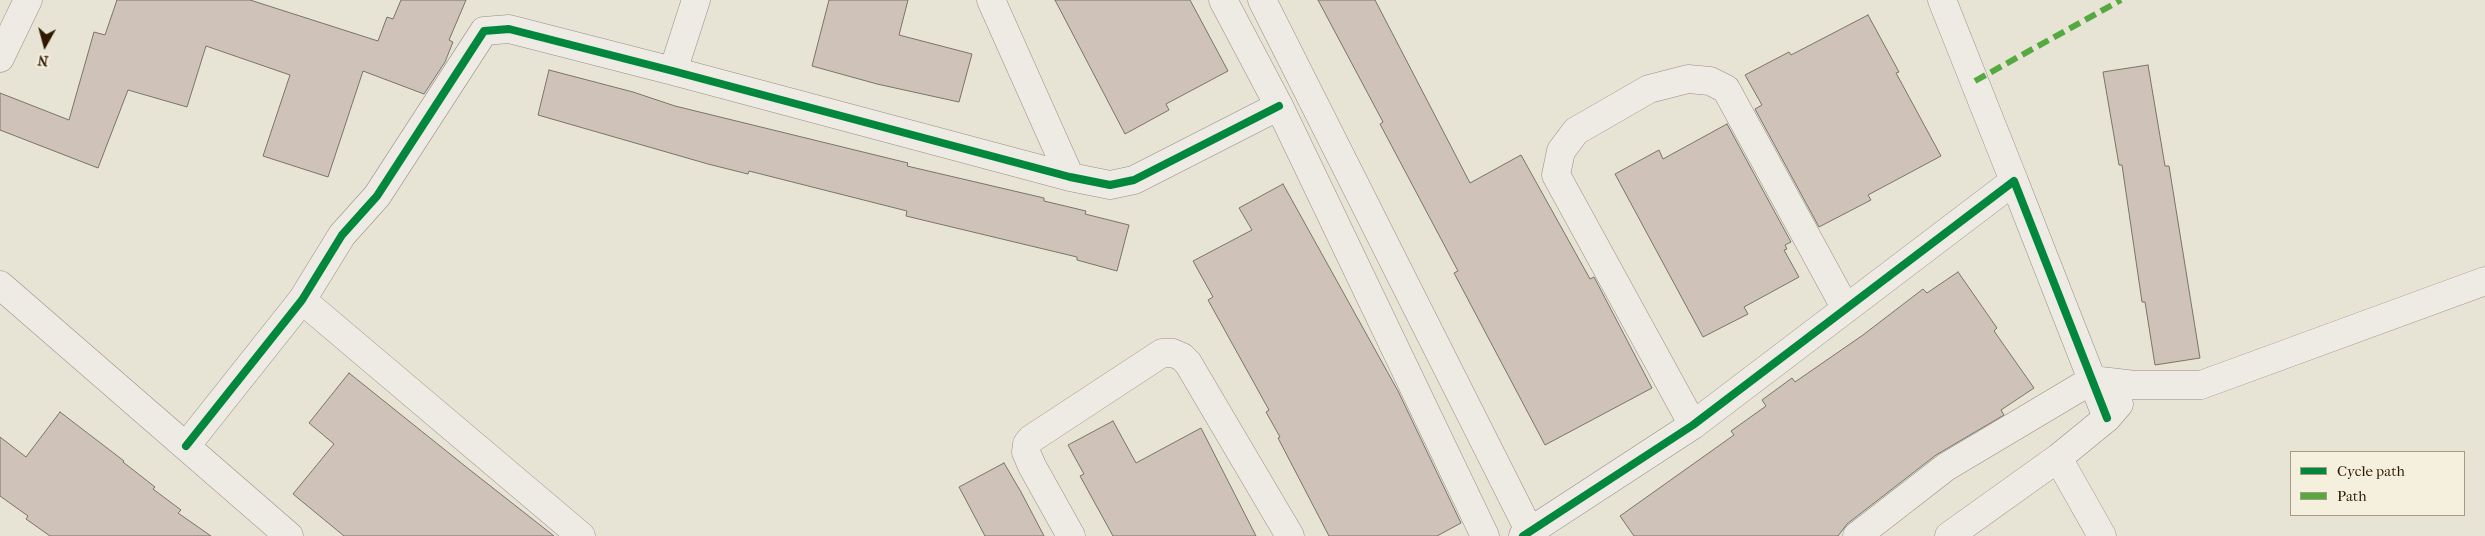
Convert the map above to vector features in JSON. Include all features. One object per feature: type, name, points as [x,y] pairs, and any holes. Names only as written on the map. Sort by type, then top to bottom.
[{"type":"street","points":[[0,58],[28,0]]},
{"type":"street","points":[[673,71],[696,0]]},
{"type":"street","points":[[991,0],[1070,177]]},
{"type":"street","points":[[1223,0],[1279,106],[1485,536]]},
{"type":"street","points":[[1262,0],[1528,534],[1693,425],[2014,181]]},
{"type":"street","points":[[1942,0],[2106,418]]},
{"type":"street","points":[[186,446],[302,300],[342,235],[377,196],[484,31],[509,29],[1070,177],[1110,185],[1134,180],[1279,106]]},
{"type":"street","points":[[1693,425],[1556,175],[1561,151],[1576,131],[1649,89],[1688,79],[1710,81],[1726,89],[1846,309]]},
{"type":"street","points":[[1857,536],[1946,467],[2092,380],[2135,386],[2201,385],[2485,281]]},
{"type":"street","points":[[0,285],[289,536]]},
{"type":"street","points":[[302,300],[581,536]]},
{"type":"street","points":[[1070,536],[1032,466],[1026,452],[1027,444],[1039,433],[1162,353],[1173,353],[1182,356],[1188,363],[1290,536]]},
{"type":"street","points":[[1949,536],[2058,458],[2106,418],[2135,386]]},
{"type":"street","points":[[2058,458],[2102,536]]},
{"type":"building","points":[[117,0],[250,0],[378,41],[387,17],[393,19],[401,0],[466,0],[449,40],[453,42],[445,62],[424,94],[363,71],[328,177],[263,156],[290,75],[206,46],[187,107],[128,90],[98,168],[0,130],[0,93],[69,120],[94,32],[105,35]]},
{"type":"building","points":[[829,0],[908,0],[899,35],[972,54],[959,102],[877,84],[812,66]]},
{"type":"building","points":[[1055,0],[1190,0],[1228,71],[1166,104],[1169,110],[1125,134]]},
{"type":"building","points":[[1318,0],[1375,0],[1470,183],[1521,155],[1590,279],[1594,277],[1652,388],[1545,445],[1454,273],[1458,271],[1380,124],[1383,122]]},
{"type":"building","points":[[1868,15],[1899,72],[1896,73],[1941,156],[1868,195],[1871,200],[1819,227],[1755,109],[1762,105],[1745,75],[1789,52],[1791,55]]},
{"type":"building","points":[[2148,65],[2165,166],[2169,166],[2200,358],[2155,365],[2145,302],[2142,302],[2122,165],[2119,165],[2103,72]]},
{"type":"building","points":[[549,70],[633,92],[675,106],[908,163],[907,166],[1044,198],[1044,201],[1086,211],[1085,214],[1129,225],[1117,271],[1077,260],[1077,257],[906,216],[907,211],[749,171],[748,174],[708,164],[538,115]]},
{"type":"building","points":[[1727,124],[1791,242],[1785,245],[1787,249],[1784,250],[1799,277],[1744,307],[1748,314],[1703,337],[1615,174],[1659,150],[1663,159]]},
{"type":"building","points":[[1283,184],[1398,391],[1461,523],[1437,536],[1329,536],[1278,438],[1280,437],[1266,412],[1269,410],[1208,300],[1213,297],[1193,261],[1252,230],[1239,208]]},
{"type":"building","points":[[1958,272],[1997,328],[1994,331],[2034,388],[2001,410],[2004,415],[1936,455],[1847,524],[1838,536],[1634,536],[1620,516],[1734,435],[1731,431],[1766,406],[1762,400],[1792,378],[1795,382],[1863,335],[1923,289],[1927,293]]},
{"type":"building","points":[[349,373],[554,536],[344,536],[293,494],[334,444],[309,423]]},
{"type":"building","points":[[60,412],[155,487],[153,489],[181,510],[178,513],[211,536],[50,536],[26,519],[28,516],[0,496],[0,437],[26,457]]},
{"type":"building","points":[[1113,421],[1136,463],[1201,428],[1256,536],[1113,536],[1080,476],[1084,474],[1068,445]]},
{"type":"building","points":[[1004,463],[1044,536],[985,536],[959,487]]},
{"type":"marked path","points":[[1975,81],[2121,0]]},
{"type":"cycle path","points":[[186,446],[302,300],[342,235],[377,196],[484,31],[509,29],[1070,177],[1110,185],[1134,180],[1279,106]]},
{"type":"cycle path","points":[[1523,536],[1693,425],[2014,181],[2107,418]]}]
